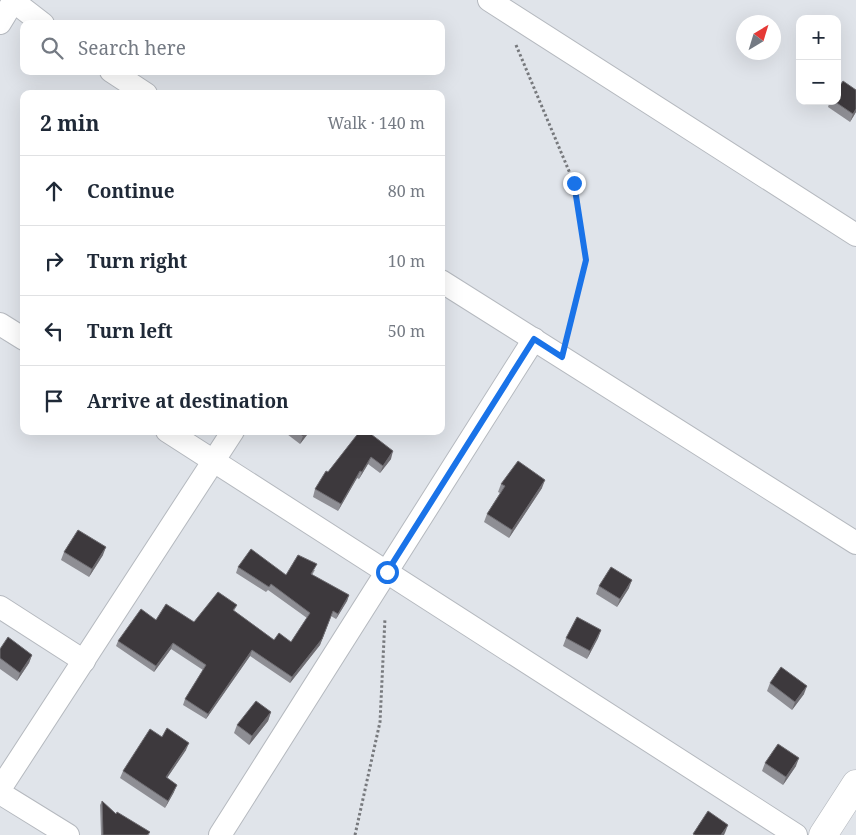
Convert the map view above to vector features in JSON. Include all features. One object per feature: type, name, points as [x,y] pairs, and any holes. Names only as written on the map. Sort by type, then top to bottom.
[{"type":"street","points":[[0,23],[13,0],[38,20]]},
{"type":"street","points":[[498,2],[856,235]]},
{"type":"street","points":[[117,75],[140,90]]},
{"type":"street","points":[[445,283],[856,543]]},
{"type":"street","points":[[0,324],[20,336]]},
{"type":"street","points":[[220,835],[534,339]]},
{"type":"street","points":[[173,435],[796,835]]},
{"type":"street","points":[[0,789],[230,435]]},
{"type":"street","points":[[0,607],[84,660]]},
{"type":"street","points":[[823,835],[856,784]]},
{"type":"street","points":[[0,793],[68,835]]},
{"type":"path","points":[[516,44],[574,183],[586,260],[562,357]]},
{"type":"path","points":[[356,835],[380,722],[385,612]]},
{"type":"building","points":[[843,81],[856,90],[856,109],[853,114],[840,105],[841,84]]},
{"type":"building","points":[[357,435],[372,435],[393,451],[383,466],[371,457],[362,472],[360,471],[341,504],[315,489],[326,471],[328,472]]},
{"type":"building","points":[[518,461],[545,480],[512,530],[487,514],[505,486],[501,484]]},
{"type":"building","points":[[78,530],[106,547],[92,569],[64,552]]},
{"type":"building","points":[[251,549],[286,575],[298,555],[317,564],[311,574],[349,595],[338,614],[333,611],[322,639],[292,677],[252,650],[208,714],[185,699],[206,665],[173,643],[156,666],[118,641],[141,609],[156,620],[166,604],[194,622],[218,592],[237,605],[233,610],[274,640],[279,633],[291,642],[310,613],[271,584],[269,587],[238,567]]},
{"type":"building","points":[[611,567],[632,580],[620,599],[599,586]]},
{"type":"building","points":[[577,617],[601,630],[590,651],[566,638]]},
{"type":"building","points":[[8,637],[32,655],[20,673],[0,658],[0,649]]},
{"type":"building","points":[[781,667],[807,686],[795,702],[770,683]]},
{"type":"building","points":[[256,701],[271,712],[252,736],[237,725]]},
{"type":"building","points":[[167,728],[189,743],[166,777],[177,785],[168,801],[123,771],[150,729],[162,737]]},
{"type":"building","points":[[778,744],[799,758],[786,777],[765,763]]},
{"type":"building","points":[[102,801],[116,814],[117,812],[150,832],[147,835],[103,835]]},
{"type":"building","points":[[708,811],[728,825],[721,835],[693,834]]},
{"type":"route","points":[[387,572],[534,339],[562,357],[586,260],[574,183]]}]
